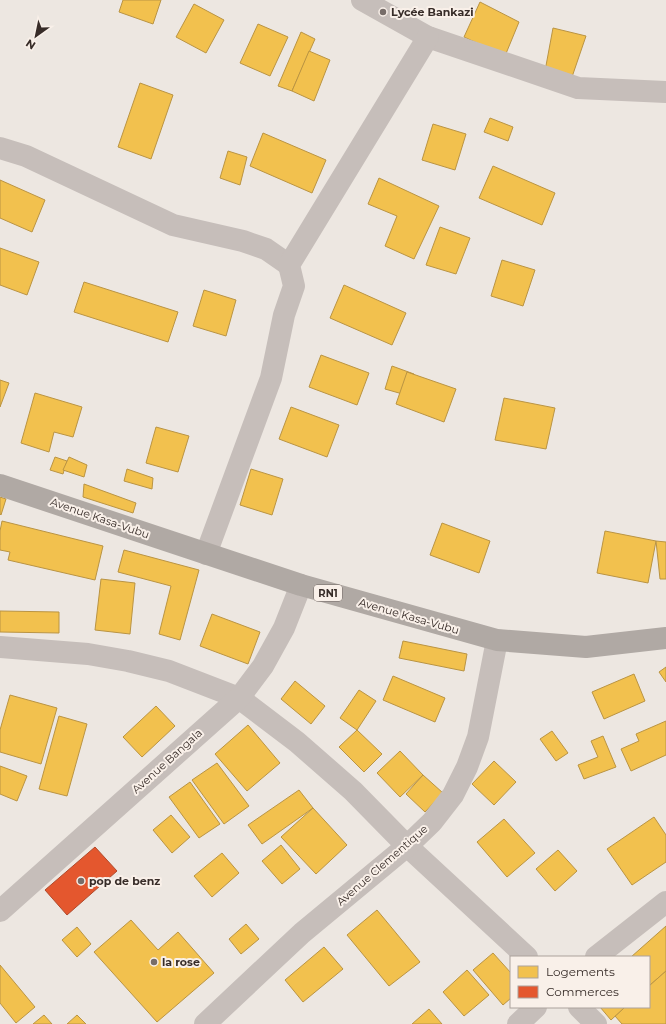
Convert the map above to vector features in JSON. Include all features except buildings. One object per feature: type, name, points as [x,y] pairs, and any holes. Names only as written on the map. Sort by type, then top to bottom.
[{"type":"highway","name":"Avenue Kasa-Vubu","points":[[0,484],[301,585],[497,640],[586,647],[666,638]]},
{"type":"street","points":[[362,0],[428,37],[578,88],[666,92]]},
{"type":"street","points":[[206,554],[271,378],[284,315],[294,286],[290,265],[428,37]]},
{"type":"street","points":[[0,148],[26,156],[173,225],[243,241],[266,249],[290,265]]},
{"type":"street","name":"Avenue Bangala","points":[[0,911],[238,698],[263,666],[284,628],[301,585]]},
{"type":"street","name":"Avenue Clementique","points":[[204,1024],[302,933],[407,846],[432,822],[453,795],[468,767],[478,737],[497,640]]},
{"type":"street","points":[[0,647],[88,654],[128,661],[170,671],[238,698],[297,742],[354,791],[407,846],[526,956]]},
{"type":"street","points":[[597,956],[666,902]]},
{"type":"street","points":[[518,1024],[535,1008]]},
{"type":"street","points":[[580,1008],[596,1024]]},
{"type":"place","name":"Lycée Bankazi","points":[[383,12]]},
{"type":"place","name":"pop de benz","points":[[81,881]]},
{"type":"place","name":"la rose","points":[[154,962]]}]
